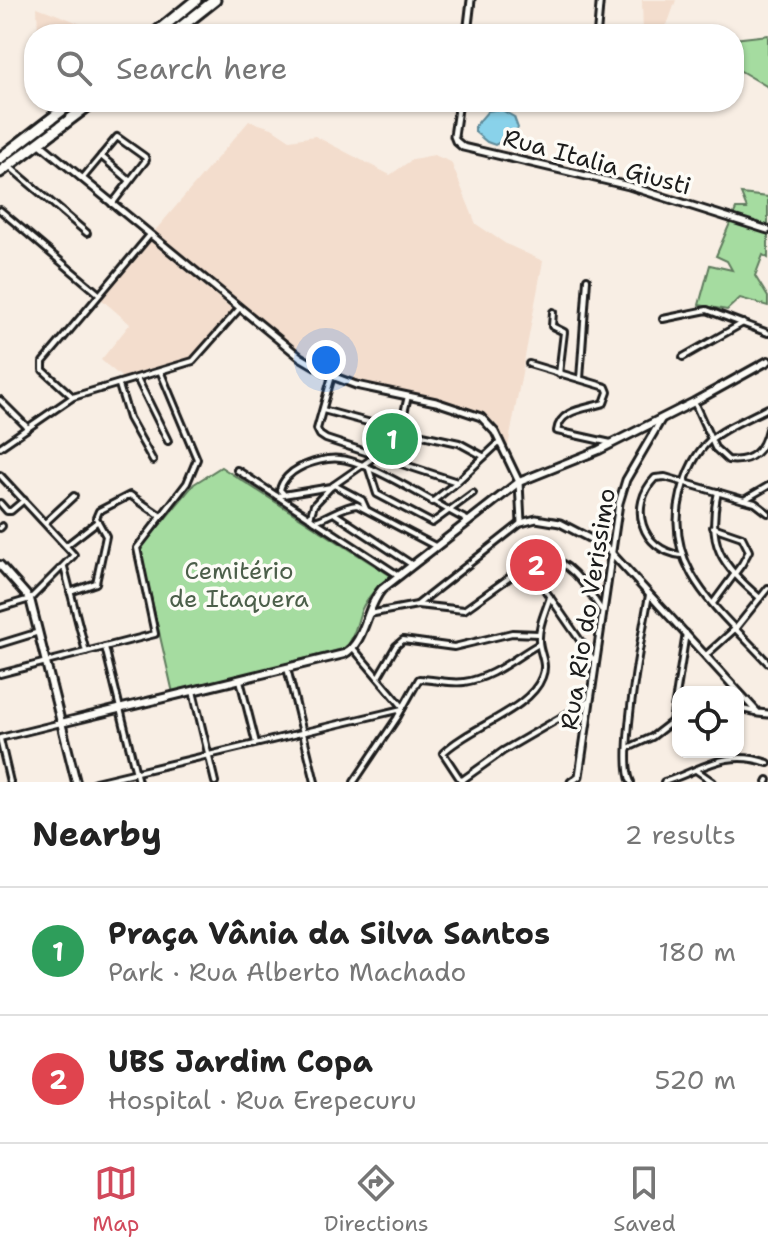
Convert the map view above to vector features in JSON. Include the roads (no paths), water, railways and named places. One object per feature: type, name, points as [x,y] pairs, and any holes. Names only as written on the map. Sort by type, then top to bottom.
[{"type":"highway","points":[[185,24],[215,0]]},
{"type":"highway","points":[[166,24],[194,1]]},
{"type":"highway","points":[[0,158],[60,112]]},
{"type":"highway","points":[[4,169],[80,112]]},
{"type":"main road","points":[[61,723],[338,656],[353,648],[376,596],[411,564],[519,482],[599,450],[768,361]]},
{"type":"main road","points":[[0,565],[30,599],[76,782]]},
{"type":"street","points":[[468,24],[471,0]]},
{"type":"street","points":[[598,24],[600,0]]},
{"type":"street","name":"Rua Italia Giusti","points":[[458,112],[454,136],[463,147],[629,186],[768,230]]},
{"type":"street","points":[[82,179],[120,137],[146,160],[112,205]]},
{"type":"street","points":[[38,143],[300,357],[332,376],[356,385],[473,412],[489,423],[519,482],[521,523]]},
{"type":"street","points":[[101,156],[130,181]]},
{"type":"street","points":[[4,169],[87,233]]},
{"type":"street","points":[[0,210],[99,294]]},
{"type":"street","points":[[73,397],[43,370],[42,364],[149,236]]},
{"type":"street","points":[[580,379],[587,279]]},
{"type":"street","points":[[0,447],[73,397],[193,361],[239,309]]},
{"type":"street","points":[[663,319],[707,310],[768,333]]},
{"type":"street","points":[[553,312],[552,326],[564,332],[559,374]]},
{"type":"street","points":[[683,357],[743,323]]},
{"type":"street","points":[[529,364],[606,387],[607,399],[566,414],[559,420],[557,431],[611,443]]},
{"type":"street","points":[[0,674],[155,634],[137,548],[187,483],[197,459],[161,373]]},
{"type":"street","points":[[332,376],[317,429],[320,435],[457,482]]},
{"type":"street","points":[[138,380],[168,441]]},
{"type":"street","points":[[119,385],[129,418],[153,461]]},
{"type":"street","points":[[393,460],[408,396]]},
{"type":"street","points":[[0,400],[27,427]]},
{"type":"street","points":[[694,402],[723,458],[741,461],[760,451],[768,429]]},
{"type":"street","points":[[768,408],[711,439],[691,464],[683,483],[676,516],[676,535],[681,555],[693,579],[768,663]]},
{"type":"street","points":[[323,410],[459,443],[483,456]]},
{"type":"street","name":"Rua Rio do Verissimo","points":[[580,779],[622,491],[661,419]]},
{"type":"street","points":[[641,427],[646,435],[646,446]]},
{"type":"street","points":[[595,440],[599,450]]},
{"type":"street","points":[[432,502],[500,442]]},
{"type":"street","points":[[312,519],[314,505],[333,486],[377,455]]},
{"type":"street","points":[[277,496],[282,492],[287,478],[306,465],[340,458],[362,465],[469,521]]},
{"type":"street","points":[[369,469],[375,492],[430,522],[435,522],[473,493]]},
{"type":"street","points":[[237,470],[398,575]]},
{"type":"street","points":[[0,475],[74,555],[30,599],[0,608]]},
{"type":"street","points":[[681,555],[658,547],[643,526],[640,512],[647,488],[655,478],[665,477],[755,503],[768,513]]},
{"type":"street","points":[[282,492],[333,486],[362,500],[366,509]]},
{"type":"street","points":[[744,500],[768,486]]},
{"type":"street","points":[[718,492],[713,527],[718,549],[735,574],[760,598]]},
{"type":"street","points":[[70,592],[92,586],[98,580],[106,536],[95,515],[99,511],[130,495],[161,516]]},
{"type":"street","points":[[46,522],[74,496]]},
{"type":"street","points":[[0,503],[11,511],[24,500]]},
{"type":"street","points":[[312,519],[335,514],[353,505],[435,546]]},
{"type":"street","points":[[335,514],[411,564]]},
{"type":"street","points":[[417,605],[521,523],[543,519],[560,523],[612,553],[732,686]]},
{"type":"street","points":[[67,545],[98,521]]},
{"type":"street","points":[[713,527],[738,534],[747,543],[747,556],[714,603]]},
{"type":"street","points":[[367,614],[417,605],[464,610],[541,555],[561,562],[583,581],[604,613]]},
{"type":"street","points":[[526,563],[596,664]]},
{"type":"street","points":[[610,566],[625,566]]},
{"type":"street","points":[[64,567],[86,652]]},
{"type":"street","points":[[706,655],[736,628],[768,588]]},
{"type":"street","points":[[631,782],[628,748],[650,593]]},
{"type":"street","points":[[550,597],[539,634],[544,672],[532,695],[443,753],[461,781],[503,751],[591,700]]},
{"type":"street","points":[[0,644],[39,632]]},
{"type":"street","points":[[378,677],[396,646],[403,640],[454,647],[512,633],[539,634]]},
{"type":"street","points":[[678,686],[686,633]]},
{"type":"street","points":[[354,782],[419,679],[456,683],[474,680],[500,669],[539,644]]},
{"type":"street","points":[[105,647],[138,782]]},
{"type":"street","points":[[353,648],[402,708]]},
{"type":"street","points":[[287,668],[315,782]]},
{"type":"street","points":[[240,680],[256,743]]},
{"type":"street","points":[[193,691],[215,782]]},
{"type":"street","points":[[744,700],[758,713]]},
{"type":"street","points":[[95,782],[402,708]]},
{"type":"street","points":[[744,710],[768,714]]},
{"type":"street","points":[[628,748],[642,743],[672,722]]},
{"type":"street","points":[[10,782],[0,738],[61,723]]},
{"type":"street","points":[[664,782],[718,759],[755,759],[768,763]]},
{"type":"street","points":[[0,769],[7,767]]},
{"type":"street","points":[[695,769],[713,782]]},
{"type":"street","points":[[571,782],[580,779]]},
{"type":"water","points":[[487,112],[505,112],[514,117],[518,128],[495,145],[475,132],[475,126]]},
{"type":"place","name":"Praça Vânia da Silva Santos","points":[[392,439]]},
{"type":"place","name":"UBS Jardim Copa","points":[[536,565]]},
{"type":"park label","name":"Cemitério de Itaquera","points":[[239,585]]}]
